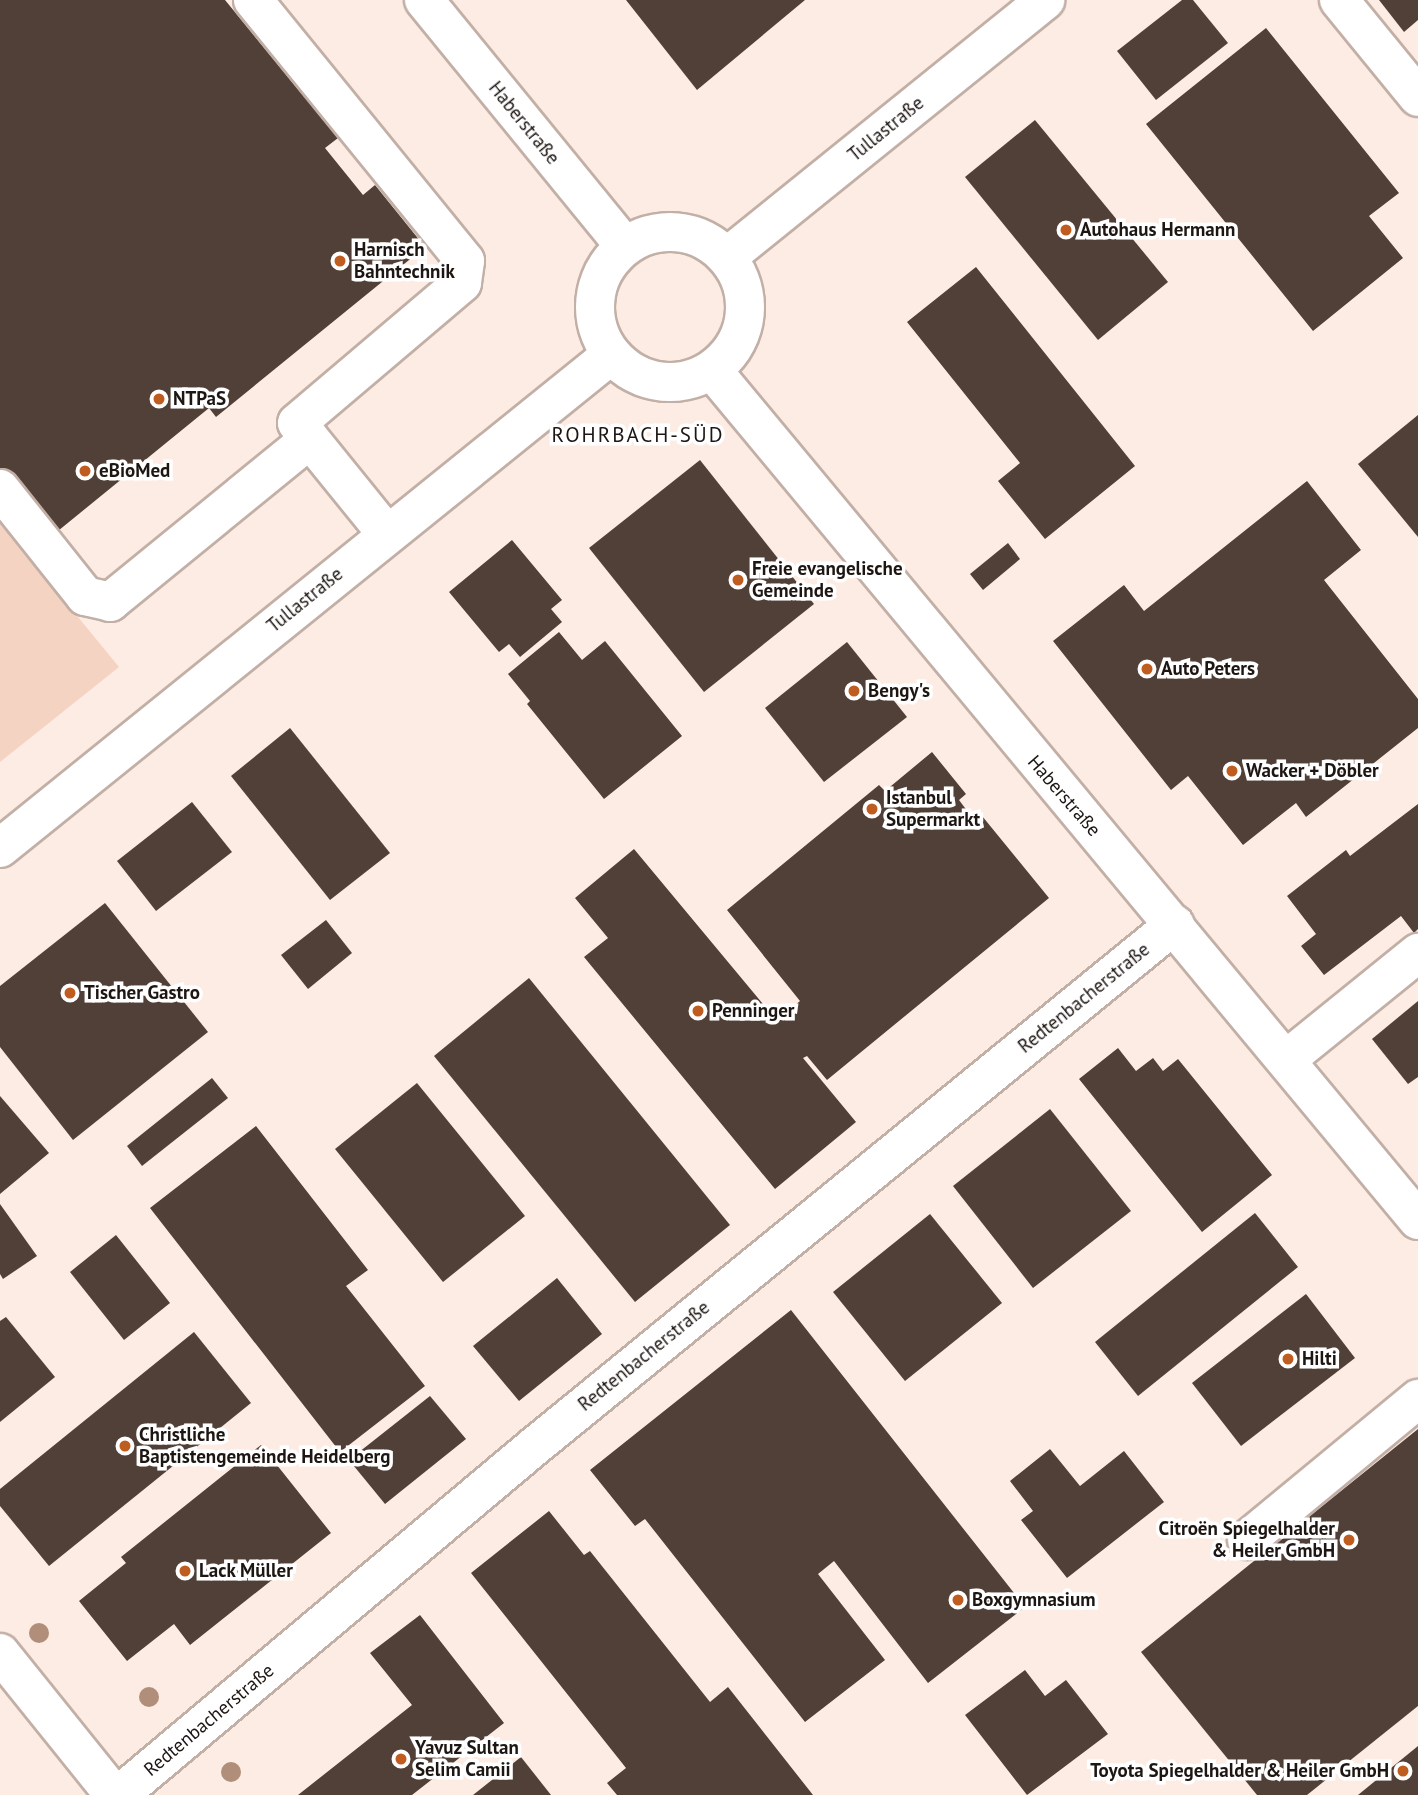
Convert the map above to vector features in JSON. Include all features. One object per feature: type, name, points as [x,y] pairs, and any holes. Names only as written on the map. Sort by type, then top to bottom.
[{"type":"street","points":[[253,0],[465,261],[463,283],[297,423],[387,534]]},
{"type":"street","name":"Haberstraße","points":[[424,0],[624,245]]},
{"type":"street","name":"Tullastraße","points":[[727,257],[1045,0]]},
{"type":"street","points":[[1339,0],[1418,97]]},
{"type":"street","points":[[656,232],[683,232],[706,240],[727,257],[742,283],[745,314],[735,346],[712,370],[684,381],[655,381],[633,373],[611,355],[597,327],[594,302],[601,274],[624,245],[656,232]]},
{"type":"street","name":"Tullastraße","points":[[0,848],[611,355]]},
{"type":"street","name":"Haberstraße","points":[[712,370],[1175,924],[1418,1220]]},
{"type":"street","points":[[0,489],[85,596],[110,602],[310,439]]},
{"type":"street","name":"Redtenbacherstraße","points":[[116,1795],[536,1445],[1175,924]]},
{"type":"street","points":[[1287,1059],[1418,953]]},
{"type":"street","points":[[1247,1540],[1418,1399]]},
{"type":"street","points":[[0,1653],[116,1795]]},
{"type":"shaded area","name":"ROHRBACH-SÜD","points":[[0,0],[1418,0],[1418,1795],[0,1795]]},
{"type":"shaded area","points":[[0,522],[119,667],[0,762]]},
{"type":"building","points":[[0,0],[225,0],[338,138],[325,148],[363,195],[375,185],[425,247],[216,417],[209,408],[53,535],[0,470]]},
{"type":"building","points":[[626,0],[805,0],[697,90]]},
{"type":"building","points":[[1182,0],[1193,0],[1228,43],[1156,100],[1117,51]]},
{"type":"building","points":[[1379,0],[1418,0],[1418,20],[1404,32]]},
{"type":"building","points":[[1266,28],[1399,193],[1369,216],[1403,258],[1313,331],[1146,124]]},
{"type":"building","name":"Autohaus Hermann","points":[[1035,120],[1168,282],[1098,340],[965,177]]},
{"type":"building","points":[[976,267],[1135,466],[1045,539],[998,481],[1020,463],[907,322]]},
{"type":"building","points":[[1418,415],[1418,537],[1358,464]]},
{"type":"building","points":[[700,460],[814,604],[704,692],[589,548]]},
{"type":"building","points":[[1307,481],[1361,550],[1324,580],[1418,699],[1418,728],[1306,817],[1296,803],[1243,845],[1188,776],[1171,790],[1053,641],[1124,585],[1144,611]]},
{"type":"building","points":[[512,540],[562,600],[551,609],[562,622],[520,657],[509,644],[499,652],[449,592]]},
{"type":"building","points":[[1008,543],[1020,559],[983,590],[970,574]]},
{"type":"building","points":[[559,632],[582,660],[605,641],[682,736],[604,799],[527,704],[530,701],[508,674]]},
{"type":"building","points":[[847,642],[907,717],[824,782],[765,708]]},
{"type":"building","points":[[290,728],[390,853],[330,900],[231,776]]},
{"type":"building","points":[[932,752],[966,794],[959,800],[971,816],[978,811],[1049,898],[827,1080],[807,1056],[803,1058],[856,1122],[775,1189],[584,957],[608,938],[575,898],[634,849],[777,1021],[800,1001],[727,910],[879,785],[885,791]]},
{"type":"building","points":[[192,802],[232,852],[156,911],[117,861]]},
{"type":"building","points":[[1418,804],[1418,929],[1414,933],[1401,916],[1324,975],[1301,946],[1316,934],[1287,896],[1346,850],[1350,856]]},
{"type":"building","points":[[105,903],[208,1032],[73,1140],[0,1047],[0,986]]},
{"type":"building","points":[[326,920],[352,953],[308,989],[281,955]]},
{"type":"building","points":[[529,978],[730,1225],[635,1302],[434,1056]]},
{"type":"building","points":[[1418,1001],[1418,1077],[1408,1084],[1372,1039]]},
{"type":"building","points":[[1118,1048],[1136,1071],[1153,1058],[1163,1071],[1178,1059],[1272,1175],[1202,1232],[1079,1079]]},
{"type":"building","points":[[212,1078],[228,1098],[142,1166],[127,1146]]},
{"type":"building","points":[[417,1083],[525,1216],[443,1282],[335,1149]]},
{"type":"building","points":[[0,1096],[49,1153],[0,1194]]},
{"type":"building","points":[[1050,1109],[1131,1211],[1033,1288],[953,1186]]},
{"type":"building","points":[[256,1126],[368,1270],[346,1286],[425,1386],[340,1452],[150,1208]]},
{"type":"building","points":[[0,1204],[37,1256],[3,1279],[0,1274]]},
{"type":"building","points":[[1255,1213],[1298,1267],[1138,1396],[1095,1342]]},
{"type":"building","points":[[930,1214],[1002,1303],[905,1381],[833,1292]]},
{"type":"building","points":[[116,1235],[170,1303],[124,1340],[70,1272]]},
{"type":"building","points":[[557,1278],[602,1334],[519,1401],[473,1346]]},
{"type":"building","points":[[1306,1294],[1355,1358],[1241,1446],[1192,1383]]},
{"type":"building","points":[[791,1310],[1025,1607],[928,1683],[834,1561],[818,1574],[885,1660],[805,1722],[645,1519],[635,1526],[590,1470]]},
{"type":"building","points":[[6,1317],[55,1377],[0,1422],[0,1321]]},
{"type":"building","name":"Christliche Baptistengemeinde Heidelberg","points":[[194,1332],[251,1403],[49,1566],[0,1506],[0,1489]]},
{"type":"building","points":[[430,1396],[466,1439],[385,1504],[349,1460]]},
{"type":"building","name":"Citroën Spiegelhalder & Heiler GmbH","points":[[1418,1429],[1418,1706],[1307,1795],[1257,1795],[1141,1652]]},
{"type":"building","points":[[261,1445],[331,1533],[190,1645],[174,1624],[127,1661],[79,1601],[126,1563],[121,1557]]},
{"type":"building","points":[[1050,1449],[1080,1486],[1124,1451],[1164,1502],[1067,1578],[1021,1520],[1033,1511],[1010,1481]]},
{"type":"building","points":[[549,1511],[584,1555],[590,1551],[710,1702],[728,1687],[813,1795],[617,1795],[607,1783],[626,1768],[471,1573]]},
{"type":"building","name":"Yavuz Sultan Selim Camii","points":[[420,1615],[504,1723],[412,1795],[298,1795],[412,1705],[370,1653]]},
{"type":"building","points":[[1025,1670],[1045,1696],[1066,1680],[1108,1734],[1027,1795],[965,1715]]},
{"type":"building","name":"Toyota Spiegelhalder & Heiler GmbH","points":[[1418,1746],[1418,1795],[1358,1795]]},
{"type":"building","points":[[521,1757],[551,1795],[473,1795]]},
{"type":"place","name":"Autohaus Hermann","points":[[1066,230]]},
{"type":"place","name":"Harnisch Bahntechnik","points":[[340,261]]},
{"type":"place","name":"NTPaS","points":[[159,399]]},
{"type":"place","name":"eBioMed","points":[[85,471]]},
{"type":"place","name":"Freie evangelische Gemeinde","points":[[738,580]]},
{"type":"place","name":"Auto Peters","points":[[1147,669]]},
{"type":"place","name":"Bengy's","points":[[854,691]]},
{"type":"place","name":"Wacker + Döbler","points":[[1232,771]]},
{"type":"place","name":"Istanbul Supermarkt","points":[[872,809]]},
{"type":"place","name":"Tischer Gastro","points":[[70,993]]},
{"type":"place","name":"Penninger","points":[[698,1011]]},
{"type":"place","name":"Hilti","points":[[1288,1359]]},
{"type":"place","name":"Christliche Baptistengemeinde Heidelberg","points":[[125,1446]]},
{"type":"place","name":"Citroën Spiegelhalder & Heiler GmbH","points":[[1349,1540]]},
{"type":"place","name":"Lack Müller","points":[[185,1571]]},
{"type":"place","name":"Boxgymnasium","points":[[958,1600]]},
{"type":"place","name":"Yavuz Sultan Selim Camii","points":[[401,1759]]},
{"type":"place","name":"Toyota Spiegelhalder & Heiler GmbH","points":[[1403,1771]]},
{"type":"district","name":"ROHRBACH-SÜD","points":[[638,435]]}]
